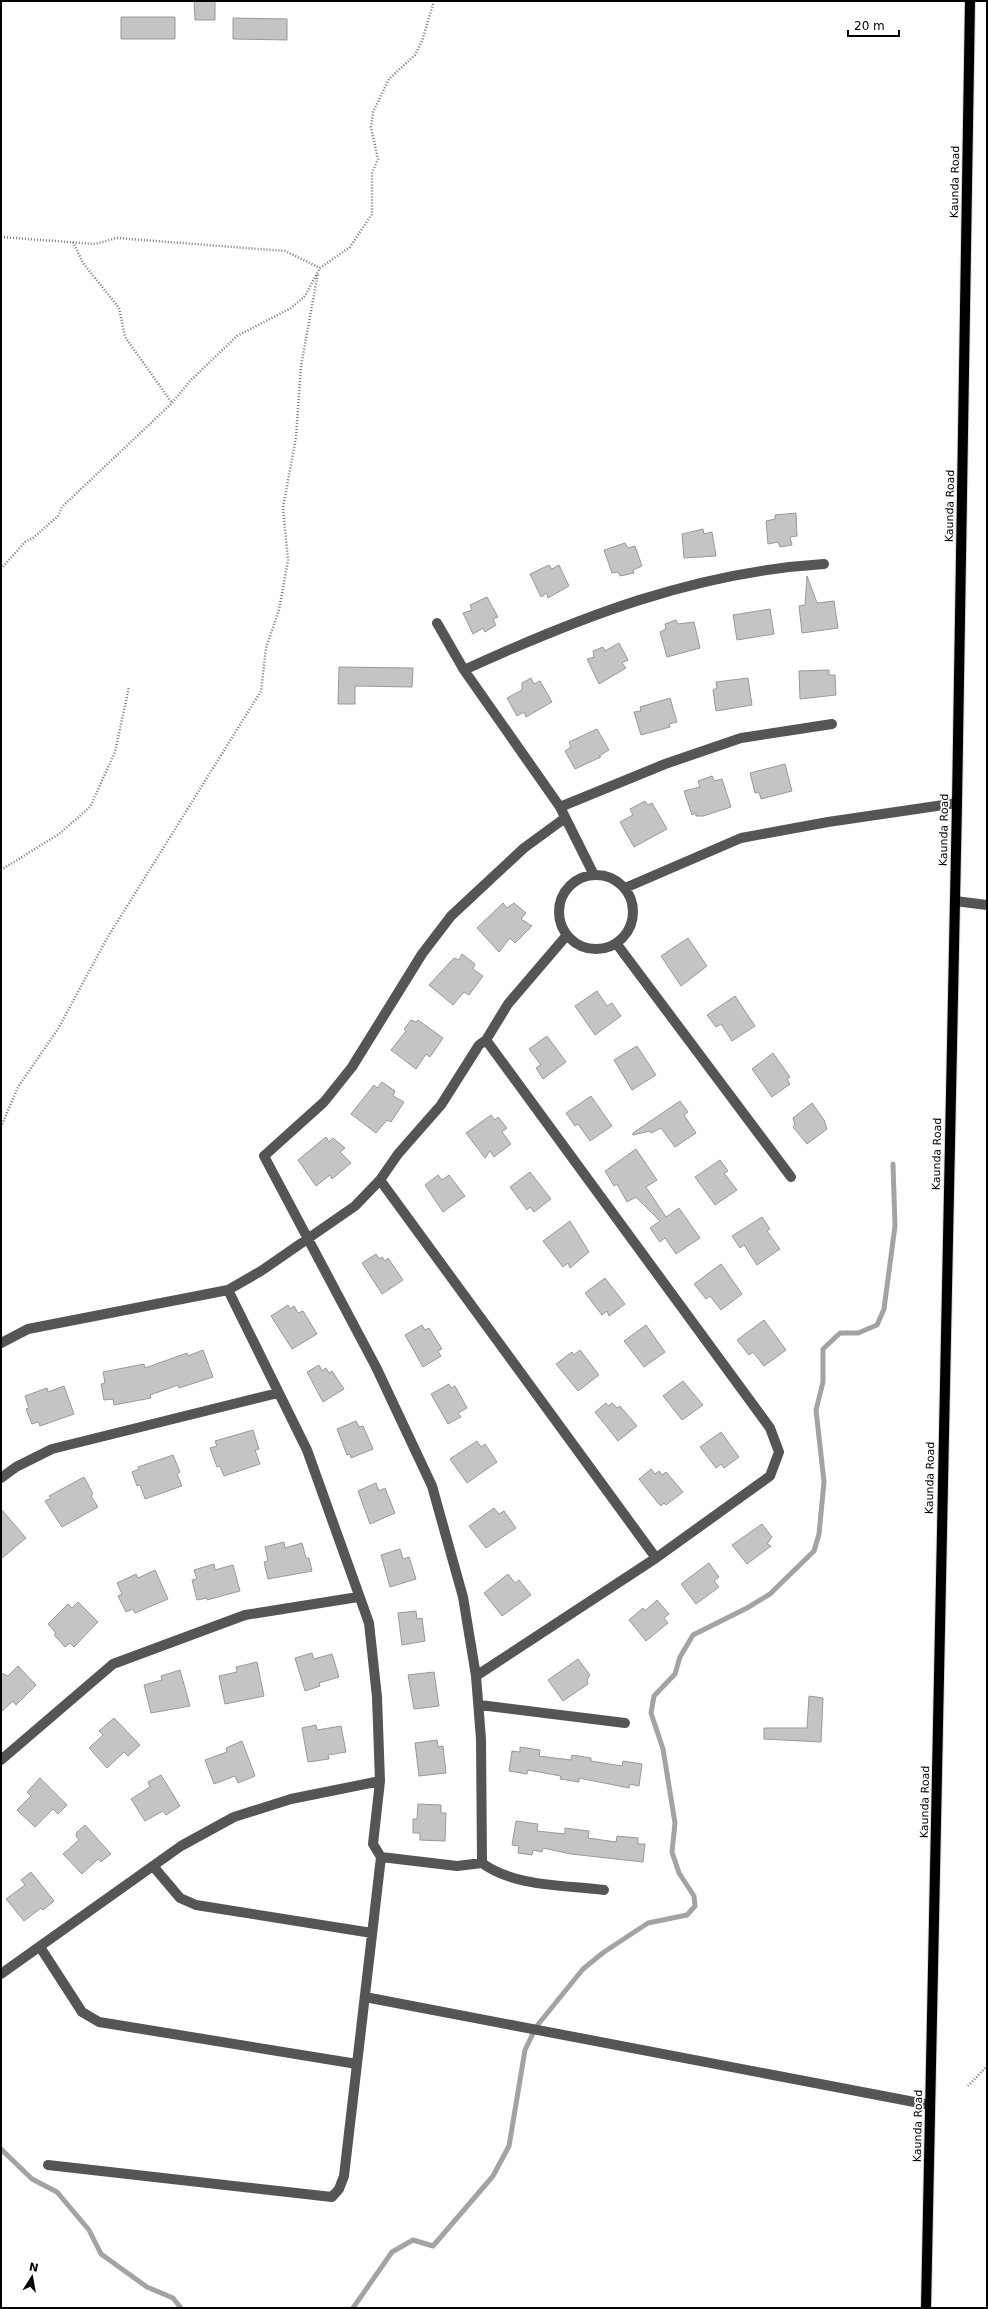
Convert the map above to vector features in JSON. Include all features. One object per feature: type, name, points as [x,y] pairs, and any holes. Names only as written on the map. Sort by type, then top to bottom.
[{"type":"main road","name":"Kaunda Road","points":[[926,2308],[957,803],[970,1]]},
{"type":"street","points":[[464,670],[576,622],[708,579],[779,567],[824,564]]},
{"type":"street","points":[[437,623],[464,670],[560,808],[594,875]]},
{"type":"street","points":[[560,808],[665,764],[741,738],[832,724]]},
{"type":"street","points":[[625,888],[741,838],[828,822],[957,803]]},
{"type":"street","points":[[482,1863],[480,1705],[463,1597],[432,1486],[376,1367],[307,1240],[264,1156],[324,1102],[352,1067],[422,954],[451,916],[524,848],[565,818]]},
{"type":"street","points":[[600,874],[614,879],[625,888],[632,901],[633,916],[629,930],[616,944],[592,949],[578,944],[567,935],[560,922],[558,907],[563,894],[572,882],[585,876],[594,875],[600,874]]},
{"type":"street","points":[[955,901],[987,905]]},
{"type":"street","points":[[1,1343],[28,1329],[228,1290],[261,1271],[355,1206],[380,1180],[398,1154],[441,1105],[479,1045],[486,1040],[508,1004],[567,935]]},
{"type":"street","points":[[616,944],[791,1177]]},
{"type":"street","points":[[476,1676],[656,1558],[770,1476],[779,1452],[770,1428],[486,1040]]},
{"type":"street","points":[[380,1180],[656,1558]]},
{"type":"street","points":[[48,2165],[332,2197],[339,2189],[344,2176],[381,1856],[373,1844],[380,1781],[377,1697],[369,1623],[358,1597],[307,1450],[228,1290]]},
{"type":"street","points":[[1,1478],[16,1467],[52,1449],[278,1393]]},
{"type":"street","points":[[1,1760],[113,1664],[245,1615],[358,1597]]},
{"type":"street","points":[[480,1705],[625,1723]]},
{"type":"street","points":[[1,1974],[181,1846],[234,1817],[291,1799],[380,1781]]},
{"type":"street","points":[[381,1856],[457,1866],[482,1863],[495,1872],[531,1881],[604,1890]]},
{"type":"street","points":[[153,1866],[180,1898],[196,1905],[372,1933]]},
{"type":"street","points":[[40,1947],[82,2012],[99,2022],[357,2064]]},
{"type":"street","points":[[365,1997],[562,2033],[930,2105]]},
{"type":"path","points":[[1,569],[25,542],[33,538],[58,516],[62,507],[172,403],[190,381],[237,336],[291,308],[305,296],[320,268],[350,247],[372,214],[372,173],[378,159],[372,127],[373,112],[389,79],[415,55],[422,41],[434,1]]},
{"type":"path","points":[[1,237],[95,244],[117,238],[286,251],[320,268]]},
{"type":"path","points":[[73,242],[83,263],[119,308],[125,337],[172,403]]},
{"type":"path","points":[[1,1127],[18,1087],[58,1029],[106,940],[261,691],[266,648],[279,610],[288,560],[283,508],[296,437],[302,359],[318,273]]},
{"type":"path","points":[[1,870],[59,834],[90,807],[115,752],[129,687]]},
{"type":"path","points":[[968,2086],[987,2066]]},
{"type":"building","points":[[194,1],[215,1],[215,20],[195,20]]},
{"type":"building","points":[[121,17],[175,17],[175,39],[121,39]]},
{"type":"building","points":[[233,18],[287,19],[287,40],[233,39]]},
{"type":"building","points":[[796,513],[797,536],[790,537],[792,545],[780,547],[778,542],[768,544],[766,521],[775,519],[775,515]]},
{"type":"building","points":[[703,529],[704,534],[712,532],[716,556],[684,558],[682,534]]},
{"type":"building","points":[[625,543],[628,548],[635,546],[642,566],[633,570],[634,573],[620,576],[618,572],[612,573],[604,550]]},
{"type":"building","points":[[549,565],[552,569],[559,565],[569,586],[548,598],[547,593],[541,597],[530,574]]},
{"type":"building","points":[[807,576],[817,603],[834,601],[838,628],[802,633],[799,606],[805,605]]},
{"type":"building","points":[[487,597],[498,617],[493,619],[496,625],[485,632],[483,628],[473,634],[463,613],[472,610],[470,605]]},
{"type":"building","points":[[770,609],[774,634],[737,640],[733,615]]},
{"type":"building","points":[[676,620],[678,624],[694,622],[700,648],[667,657],[660,632],[666,629],[665,624]]},
{"type":"building","points":[[619,643],[628,660],[622,663],[626,668],[599,684],[587,659],[594,657],[593,651],[603,647],[605,651]]},
{"type":"building","points":[[339,667],[413,668],[412,687],[355,686],[355,704],[338,704]]},
{"type":"building","points":[[829,670],[829,675],[835,675],[836,695],[800,699],[799,671]]},
{"type":"building","points":[[531,678],[534,684],[540,681],[552,702],[526,717],[524,712],[517,716],[507,698],[522,690],[522,683]]},
{"type":"building","points":[[748,678],[752,705],[716,711],[713,690],[717,688],[716,682]]},
{"type":"building","points":[[670,698],[677,722],[669,724],[670,727],[641,735],[634,712],[641,711],[640,707]]},
{"type":"building","points":[[597,729],[609,750],[599,756],[601,757],[575,769],[565,751],[571,747],[569,742]]},
{"type":"building","points":[[785,764],[792,791],[761,799],[759,792],[755,793],[750,773]]},
{"type":"building","points":[[712,776],[714,781],[722,779],[731,807],[703,816],[696,816],[696,813],[692,815],[684,791],[700,787],[698,781]]},
{"type":"building","points":[[645,801],[648,805],[652,803],[667,829],[634,847],[620,822],[633,815],[630,809]]},
{"type":"building","points":[[503,903],[507,908],[514,903],[526,913],[521,919],[532,926],[515,943],[510,938],[499,952],[477,928]]},
{"type":"building","points":[[688,938],[707,966],[681,986],[661,956]]},
{"type":"building","points":[[462,954],[475,964],[473,969],[483,976],[469,995],[464,992],[453,1005],[429,985],[454,958],[459,960]]},
{"type":"building","points":[[597,991],[607,1006],[612,1003],[621,1016],[595,1035],[575,1006]]},
{"type":"building","points":[[735,996],[755,1026],[732,1041],[721,1024],[716,1027],[707,1015]]},
{"type":"building","points":[[411,1020],[416,1022],[418,1020],[443,1038],[430,1057],[426,1054],[416,1069],[391,1050],[406,1031],[404,1029]]},
{"type":"building","points":[[547,1036],[566,1062],[543,1079],[536,1068],[541,1065],[529,1049]]},
{"type":"building","points":[[637,1046],[656,1075],[632,1090],[614,1060]]},
{"type":"building","points":[[773,1053],[790,1077],[787,1079],[790,1084],[772,1097],[752,1069]]},
{"type":"building","points":[[382,1082],[395,1091],[393,1096],[404,1102],[391,1122],[387,1120],[376,1133],[351,1114],[374,1085],[377,1088]]},
{"type":"building","points":[[591,1096],[612,1126],[590,1141],[578,1124],[575,1126],[566,1113]]},
{"type":"building","points":[[680,1101],[688,1112],[684,1115],[696,1133],[675,1147],[661,1128],[651,1133],[650,1131],[633,1135],[633,1133]]},
{"type":"building","points":[[812,1103],[824,1120],[827,1129],[807,1144],[793,1127],[795,1124],[793,1118]]},
{"type":"building","points":[[491,1115],[495,1120],[498,1117],[507,1128],[502,1132],[511,1144],[494,1157],[490,1151],[485,1158],[466,1133]]},
{"type":"building","points":[[326,1137],[329,1142],[333,1138],[345,1148],[340,1152],[351,1163],[332,1179],[330,1175],[316,1186],[298,1160]]},
{"type":"building","points":[[636,1149],[657,1180],[646,1187],[666,1217],[679,1208],[700,1238],[676,1254],[665,1238],[660,1242],[650,1228],[660,1221],[636,1197],[627,1202],[617,1184],[614,1186],[605,1171]]},
{"type":"building","points":[[720,1160],[728,1171],[724,1173],[737,1190],[715,1205],[695,1177]]},
{"type":"building","points":[[530,1172],[551,1199],[534,1212],[530,1207],[527,1210],[510,1187]]},
{"type":"building","points":[[438,1175],[442,1180],[449,1175],[465,1196],[443,1212],[425,1185]]},
{"type":"building","points":[[762,1217],[770,1229],[767,1231],[780,1249],[757,1265],[744,1245],[740,1248],[732,1236]]},
{"type":"building","points":[[570,1221],[589,1252],[570,1268],[568,1263],[563,1267],[543,1241]]},
{"type":"building","points":[[376,1254],[379,1259],[382,1257],[385,1261],[388,1258],[403,1280],[382,1294],[362,1263]]},
{"type":"building","points":[[721,1264],[742,1294],[721,1310],[710,1296],[706,1299],[694,1284]]},
{"type":"building","points":[[605,1278],[625,1304],[609,1316],[607,1311],[602,1315],[585,1293]]},
{"type":"building","points":[[288,1305],[290,1309],[294,1306],[298,1313],[303,1311],[317,1334],[292,1349],[271,1316]]},
{"type":"building","points":[[764,1320],[786,1350],[764,1366],[753,1352],[749,1355],[737,1340]]},
{"type":"building","points":[[422,1325],[425,1330],[429,1328],[442,1349],[438,1351],[441,1356],[423,1367],[405,1335]]},
{"type":"building","points":[[646,1325],[665,1352],[644,1367],[624,1341]]},
{"type":"building","points":[[203,1350],[213,1377],[179,1388],[178,1385],[150,1395],[151,1398],[114,1405],[113,1399],[104,1400],[101,1384],[105,1383],[103,1372],[144,1364],[145,1368],[187,1353],[188,1356]]},
{"type":"building","points":[[580,1350],[599,1375],[578,1391],[556,1364],[572,1352],[574,1355]]},
{"type":"building","points":[[319,1365],[322,1371],[326,1368],[329,1373],[332,1371],[344,1389],[323,1402],[307,1372]]},
{"type":"building","points":[[683,1381],[703,1405],[682,1420],[663,1396]]},
{"type":"building","points":[[449,1384],[451,1388],[455,1386],[467,1408],[458,1413],[461,1417],[448,1424],[431,1394]]},
{"type":"building","points":[[64,1386],[74,1414],[40,1426],[38,1422],[32,1424],[26,1409],[29,1408],[25,1396],[47,1388],[48,1392]]},
{"type":"building","points":[[606,1403],[608,1406],[612,1403],[617,1408],[620,1406],[637,1426],[618,1441],[595,1412]]},
{"type":"building","points":[[356,1421],[359,1427],[363,1426],[373,1449],[351,1458],[350,1454],[347,1455],[337,1429]]},
{"type":"building","points":[[253,1430],[259,1449],[255,1450],[260,1464],[224,1476],[220,1466],[217,1467],[210,1448],[217,1446],[215,1441]]},
{"type":"building","points":[[721,1432],[739,1457],[724,1468],[721,1464],[716,1468],[700,1447]]},
{"type":"building","points":[[477,1441],[481,1447],[485,1444],[497,1462],[467,1483],[450,1459]]},
{"type":"building","points":[[173,1455],[180,1472],[177,1474],[182,1486],[145,1499],[140,1485],[137,1486],[132,1472],[139,1469],[138,1467]]},
{"type":"building","points":[[651,1469],[655,1474],[659,1471],[662,1475],[666,1472],[683,1492],[666,1505],[664,1503],[661,1506],[639,1479]]},
{"type":"building","points":[[84,1477],[93,1494],[91,1496],[98,1507],[62,1527],[45,1501],[51,1498],[49,1496]]},
{"type":"building","points":[[376,1483],[379,1491],[385,1488],[395,1513],[370,1524],[358,1491]]},
{"type":"building","points":[[494,1508],[499,1514],[504,1511],[516,1528],[486,1548],[469,1526]]},
{"type":"building","points":[[1,1509],[26,1538],[1,1559]]},
{"type":"building","points":[[762,1524],[772,1537],[767,1544],[771,1546],[747,1564],[732,1545]]},
{"type":"building","points":[[284,1542],[285,1548],[302,1543],[306,1558],[309,1558],[312,1571],[268,1579],[264,1562],[268,1561],[265,1547]]},
{"type":"building","points":[[400,1549],[403,1559],[409,1557],[416,1579],[390,1587],[381,1555]]},
{"type":"building","points":[[709,1563],[719,1577],[714,1581],[719,1587],[696,1604],[681,1584]]},
{"type":"building","points":[[214,1564],[215,1570],[233,1565],[240,1591],[207,1600],[207,1598],[197,1600],[192,1580],[197,1579],[194,1570]]},
{"type":"building","points":[[155,1570],[168,1599],[135,1613],[133,1609],[126,1612],[118,1596],[122,1594],[117,1583],[136,1574],[138,1578]]},
{"type":"building","points":[[508,1574],[515,1583],[519,1580],[531,1595],[502,1616],[484,1593]]},
{"type":"building","points":[[657,1600],[669,1614],[664,1618],[668,1623],[646,1641],[629,1620],[643,1608],[645,1611]]},
{"type":"building","points":[[78,1602],[98,1622],[74,1647],[70,1643],[65,1647],[54,1635],[56,1633],[48,1624],[68,1604],[72,1608]]},
{"type":"building","points":[[416,1611],[417,1619],[422,1618],[425,1641],[402,1645],[398,1613]]},
{"type":"building","points":[[312,1653],[314,1659],[332,1654],[339,1677],[319,1683],[320,1686],[305,1691],[295,1658]]},
{"type":"building","points":[[578,1659],[590,1675],[587,1680],[588,1684],[563,1701],[548,1680]]},
{"type":"building","points":[[257,1662],[264,1696],[225,1704],[219,1676],[237,1672],[236,1667]]},
{"type":"building","points":[[18,1666],[36,1685],[16,1705],[13,1701],[1,1712],[1,1673],[8,1676]]},
{"type":"building","points":[[180,1670],[190,1706],[151,1713],[144,1685],[162,1680],[161,1676]]},
{"type":"building","points":[[434,1672],[439,1706],[414,1709],[408,1675]]},
{"type":"building","points":[[809,1696],[823,1698],[821,1742],[764,1739],[764,1728],[807,1728]]},
{"type":"building","points":[[114,1718],[140,1745],[128,1756],[124,1752],[107,1768],[89,1748],[103,1735],[99,1731]]},
{"type":"building","points":[[316,1725],[317,1730],[341,1726],[346,1752],[328,1755],[329,1759],[308,1762],[302,1728]]},
{"type":"building","points":[[437,1740],[438,1747],[443,1746],[446,1773],[419,1776],[415,1743]]},
{"type":"building","points":[[242,1741],[255,1776],[238,1783],[235,1776],[214,1784],[205,1760],[227,1752],[226,1748]]},
{"type":"building","points":[[520,1747],[540,1750],[539,1756],[571,1760],[572,1755],[591,1758],[591,1761],[622,1766],[623,1761],[642,1764],[639,1786],[630,1784],[629,1788],[579,1778],[579,1782],[560,1779],[561,1776],[528,1770],[527,1774],[509,1771],[512,1751],[520,1752]]},
{"type":"building","points":[[161,1775],[180,1806],[166,1815],[163,1811],[145,1821],[131,1799],[150,1787],[148,1782]]},
{"type":"building","points":[[40,1778],[67,1805],[58,1814],[53,1809],[35,1827],[17,1810],[31,1796],[27,1792]]},
{"type":"building","points":[[418,1804],[441,1805],[441,1813],[446,1813],[445,1841],[420,1840],[420,1833],[413,1833],[413,1819],[417,1819]]},
{"type":"building","points":[[516,1821],[538,1824],[537,1831],[565,1834],[565,1828],[589,1831],[588,1838],[616,1842],[617,1836],[638,1838],[638,1844],[645,1844],[643,1862],[571,1854],[543,1848],[542,1852],[533,1850],[532,1855],[518,1853],[519,1846],[512,1845]]},
{"type":"building","points":[[85,1825],[111,1854],[101,1862],[98,1859],[82,1874],[63,1854],[79,1840],[76,1836],[77,1832]]},
{"type":"building","points":[[31,1872],[54,1901],[43,1910],[41,1908],[24,1921],[6,1899],[25,1885],[21,1880]]},
{"type":"waterway","points":[[353,2308],[392,2252],[413,2240],[433,2246],[493,2176],[509,2146],[525,2050],[536,2027],[583,1969],[604,1952],[648,1923],[687,1915],[695,1906],[694,1896],[679,1873],[672,1852],[675,1823],[663,1749],[651,1713],[654,1696],[675,1674],[680,1657],[693,1635],[747,1608],[770,1594],[814,1551],[819,1534],[824,1482],[816,1410],[823,1382],[823,1349],[840,1333],[858,1333],[877,1325],[884,1309],[895,1226],[893,1164]]},
{"type":"waterway","points":[[1,2149],[32,2179],[57,2192],[89,2230],[101,2254],[147,2287],[173,2298],[181,2308]]}]
